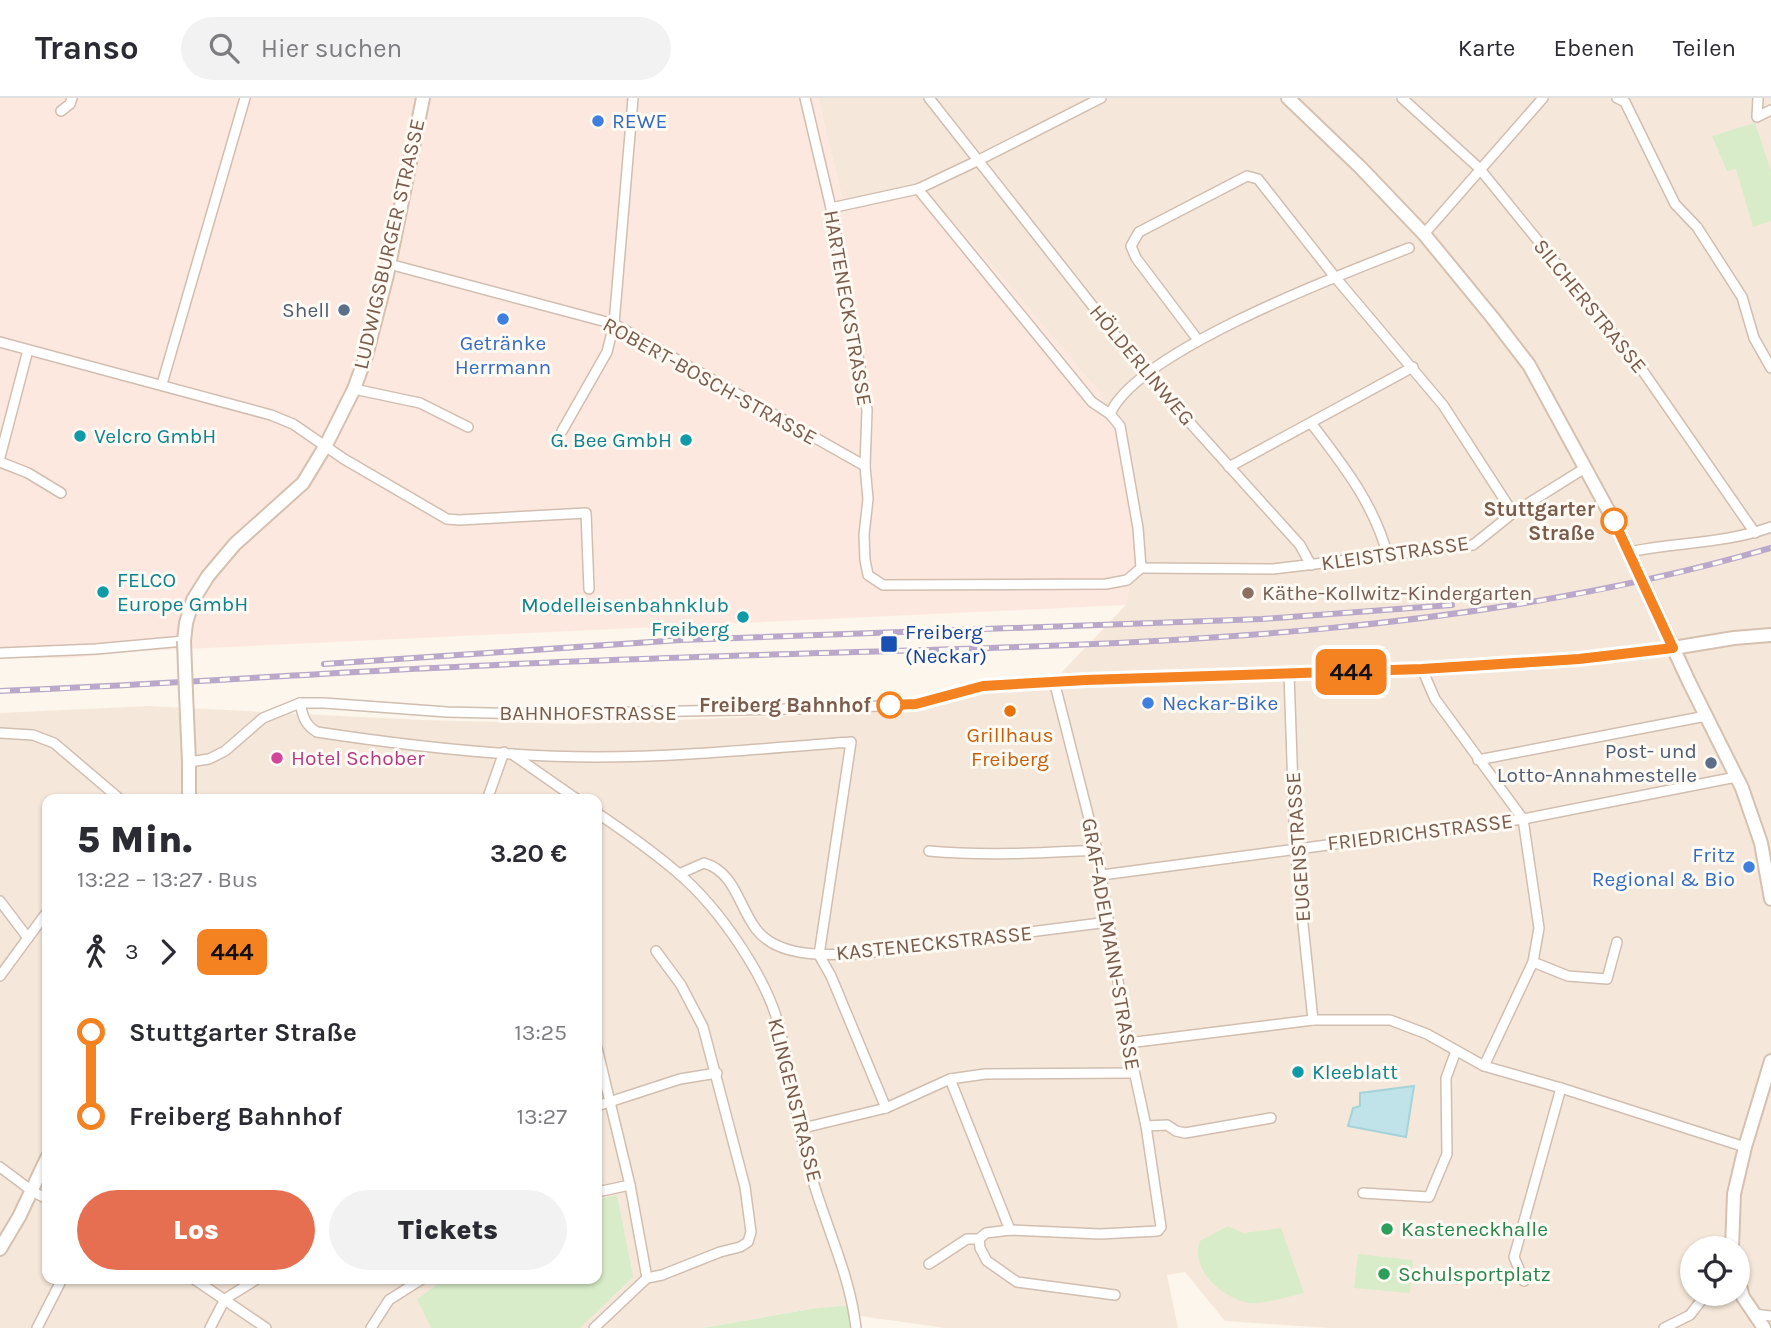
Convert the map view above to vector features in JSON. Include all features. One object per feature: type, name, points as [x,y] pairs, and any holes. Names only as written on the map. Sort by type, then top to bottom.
[{"type":"street","points":[[61,111],[70,104],[72,98]]},
{"type":"street","points":[[162,384],[245,98]]},
{"type":"street","name":"LUDWIGSBURGER STRASSE","points":[[189,794],[184,641],[193,600],[208,576],[235,544],[303,483],[354,389],[366,356],[389,264],[423,98]]},
{"type":"street","points":[[562,430],[607,352],[614,324],[633,98]]},
{"type":"street","name":"HARTENECKSTRASSE","points":[[805,98],[831,208],[867,410],[864,560],[867,575],[883,585],[1106,584],[1126,580],[1141,568]]},
{"type":"street","name":"HÖLDERLINWEG","points":[[929,98],[1147,375],[1300,545],[1311,565]]},
{"type":"street","points":[[831,208],[918,188],[1101,98]]},
{"type":"street","points":[[1289,98],[1360,167],[1423,234],[1529,365],[1629,552],[1749,805],[1761,843],[1771,899]]},
{"type":"street","name":"SILCHERSTRASSE","points":[[1402,98],[1479,169],[1638,364],[1755,533]]},
{"type":"street","points":[[1423,234],[1543,98]]},
{"type":"street","points":[[1758,98],[1757,117],[1771,110]]},
{"type":"street","points":[[1623,99],[1675,204],[1697,227],[1742,297],[1754,338],[1771,368]]},
{"type":"street","points":[[1198,340],[1136,258],[1131,246],[1139,232],[1247,176],[1258,179],[1443,405],[1513,513]]},
{"type":"street","points":[[918,188],[1092,402],[1110,414],[1120,426],[1138,528],[1141,568]]},
{"type":"street","points":[[1110,414],[1115,401],[1198,340],[1335,276],[1409,248]]},
{"type":"street","name":"ROBERT-BOSCH-STRASSE","points":[[389,264],[614,324],[865,466]]},
{"type":"street","points":[[0,342],[271,415],[293,424],[344,458],[447,519],[586,513],[589,589]]},
{"type":"street","points":[[28,350],[0,460],[29,473],[61,493]]},
{"type":"street","points":[[1229,467],[1413,367]]},
{"type":"street","name":"LUDWIGSBURGER STRASSE","points":[[354,389],[420,403],[468,427]]},
{"type":"street","points":[[1311,423],[1353,477],[1382,531],[1388,556]]},
{"type":"street","name":"KLEISTSTRASSE","points":[[1141,568],[1273,569],[1473,545],[1513,513],[1585,468]]},
{"type":"street","points":[[1629,552],[1656,546],[1728,539],[1771,527]]},
{"type":"street","points":[[1673,648],[1771,635]]},
{"type":"street","points":[[0,653],[96,649],[184,641]]},
{"type":"street","name":"BAHNHOFSTRASSE","points":[[189,762],[209,760],[225,751],[262,718],[300,704],[524,714],[805,709],[916,704],[983,686],[1054,681],[1422,669],[1579,659],[1673,648]]},
{"type":"street","points":[[1422,669],[1435,699],[1523,819],[1539,928],[1533,962],[1484,1066]]},
{"type":"street","name":"EUGENSTRASSE","points":[[1289,673],[1295,848],[1313,1020]]},
{"type":"street","name":"GRAF-ADELMANN-STRASSE","points":[[1010,1230],[1100,1234],[1158,1231],[1161,1227],[1097,849],[1054,681]]},
{"type":"street","points":[[300,704],[309,727],[317,732],[439,749],[596,757],[851,742],[819,955],[831,976],[887,1108]]},
{"type":"street","points":[[1478,760],[1706,716]]},
{"type":"street","points":[[0,733],[33,735],[54,743],[114,794]]},
{"type":"street","points":[[490,794],[508,753]]},
{"type":"street","points":[[508,753],[569,794]]},
{"type":"street","name":"FRIEDRICHSTRASSE","points":[[1102,875],[1523,819],[1736,778]]},
{"type":"street","name":"KLINGENSTRASSE","points":[[602,817],[679,874],[716,913],[745,951],[766,991],[779,1024],[799,1129],[813,1181],[848,1279],[856,1328]]},
{"type":"street","points":[[929,850],[1013,854],[1097,849]]},
{"type":"street","name":"KASTENECKSTRASSE","points":[[679,874],[704,863],[715,866],[726,876],[757,931],[775,944],[819,955],[858,954],[1108,922]]},
{"type":"street","points":[[0,901],[28,938]]},
{"type":"street","points":[[0,976],[42,919]]},
{"type":"street","points":[[1533,962],[1568,976],[1607,979],[1617,942]]},
{"type":"street","points":[[594,1328],[647,1278],[662,1276],[720,1252],[740,1247],[748,1242],[751,1232],[745,1187],[703,1027],[681,985],[656,951]]},
{"type":"street","points":[[1128,1044],[1313,1020],[1390,1020],[1427,1034],[1484,1066],[1745,1147]]},
{"type":"street","points":[[1363,1193],[1429,1197],[1447,1154],[1446,1078],[1456,1051]]},
{"type":"street","points":[[1732,1236],[1734,1194],[1771,1061]]},
{"type":"street","points":[[602,1070],[647,1278]]},
{"type":"street","points":[[602,1104],[680,1079],[717,1073]]},
{"type":"street","points":[[799,1129],[887,1108],[950,1079],[985,1074],[1133,1073]]},
{"type":"street","points":[[929,1264],[967,1239],[979,1239],[986,1233],[1010,1230],[950,1079]]},
{"type":"street","points":[[1524,1281],[1514,1257],[1561,1088]]},
{"type":"street","points":[[1146,1126],[1167,1125],[1185,1133],[1272,1118]]},
{"type":"street","points":[[0,1167],[42,1196]]},
{"type":"street","points":[[0,1249],[42,1169]]},
{"type":"street","points":[[602,1191],[629,1185]]},
{"type":"street","points":[[979,1239],[979,1248],[987,1261],[1017,1282],[1115,1295]]},
{"type":"street","points":[[37,1328],[59,1284]]},
{"type":"street","points":[[202,1284],[266,1328]]},
{"type":"street","points":[[210,1328],[225,1299],[249,1284]]},
{"type":"street","points":[[371,1328],[390,1300],[414,1284]]},
{"type":"street","points":[[1664,1328],[1690,1315],[1697,1306]]},
{"type":"street","points":[[1749,1306],[1764,1328]]},
{"type":"street","points":[[1754,1314],[1771,1315]]},
{"type":"shaded area","points":[[0,98],[818,98],[842,198],[924,190],[989,261],[1099,391],[1124,441],[1138,547],[1126,605],[142,651],[69,658],[0,658]]},
{"type":"shaded area","points":[[818,98],[1771,98],[1771,1328],[1329,1328],[1225,1321],[1185,1272],[1167,1275],[1178,1328],[945,1328],[811,1309],[702,1328],[0,1328],[0,713],[149,706],[422,720],[575,724],[907,711],[1059,675],[1126,605],[842,198]]},
{"type":"green space","points":[[1755,123],[1771,171],[1771,221],[1753,227],[1736,169],[1727,171],[1712,136]]},
{"type":"green space","points":[[617,1195],[633,1277],[580,1328],[431,1328],[417,1299],[438,1284],[602,1284],[602,1199]]},
{"type":"green space","points":[[1228,1226],[1244,1233],[1281,1228],[1304,1293],[1268,1302],[1249,1303],[1219,1289],[1204,1272],[1198,1251],[1200,1241]]},
{"type":"green space","name":"Schulsportplatz","points":[[1358,1254],[1413,1260],[1410,1293],[1354,1288]]},
{"type":"green space","points":[[852,1305],[856,1328],[702,1328],[811,1309]]},
{"type":"water","points":[[1414,1086],[1406,1137],[1348,1126],[1353,1108],[1360,1106],[1360,1093]]},
{"type":"railway","points":[[0,691],[545,663],[1142,642],[1269,633],[1396,621],[1522,604],[1647,580],[1771,548]]},
{"type":"railway","points":[[324,664],[681,640],[1262,619],[1452,605]]},
{"type":"bus line","name":"444","points":[[890,705],[916,704],[983,686],[1422,669],[1579,659],[1673,648],[1614,521]]},
{"type":"place","name":"REWE","points":[[598,121]]},
{"type":"place","name":"Shell","points":[[344,310]]},
{"type":"place","name":"Getränke Herrmann","points":[[503,319]]},
{"type":"place","name":"Velcro GmbH","points":[[80,436]]},
{"type":"place","name":"G. Bee GmbH","points":[[686,440]]},
{"type":"place","name":"Stuttgarter Straße","points":[[1614,521]]},
{"type":"place","name":"FELCO Europe GmbH","points":[[103,592]]},
{"type":"place","name":"Käthe-Kollwitz-Kindergarten","points":[[1248,593]]},
{"type":"place","name":"Modelleisenbahnklub Freiberg","points":[[743,617]]},
{"type":"place","name":"Freiberg (Neckar)","points":[[889,644]]},
{"type":"place","name":"Neckar-Bike","points":[[1148,703]]},
{"type":"place","name":"Freiberg Bahnhof","points":[[890,705]]},
{"type":"place","name":"Grillhaus Freiberg","points":[[1010,711]]},
{"type":"place","name":"Hotel Schober","points":[[277,758]]},
{"type":"place","name":"Post- und Lotto-Annahmestelle","points":[[1711,763]]},
{"type":"place","name":"Fritz Regional & Bio","points":[[1749,867]]},
{"type":"place","name":"Kleeblatt","points":[[1298,1072]]},
{"type":"place","name":"Kasteneckhalle","points":[[1387,1229]]},
{"type":"place","name":"Schulsportplatz","points":[[1384,1274]]}]
